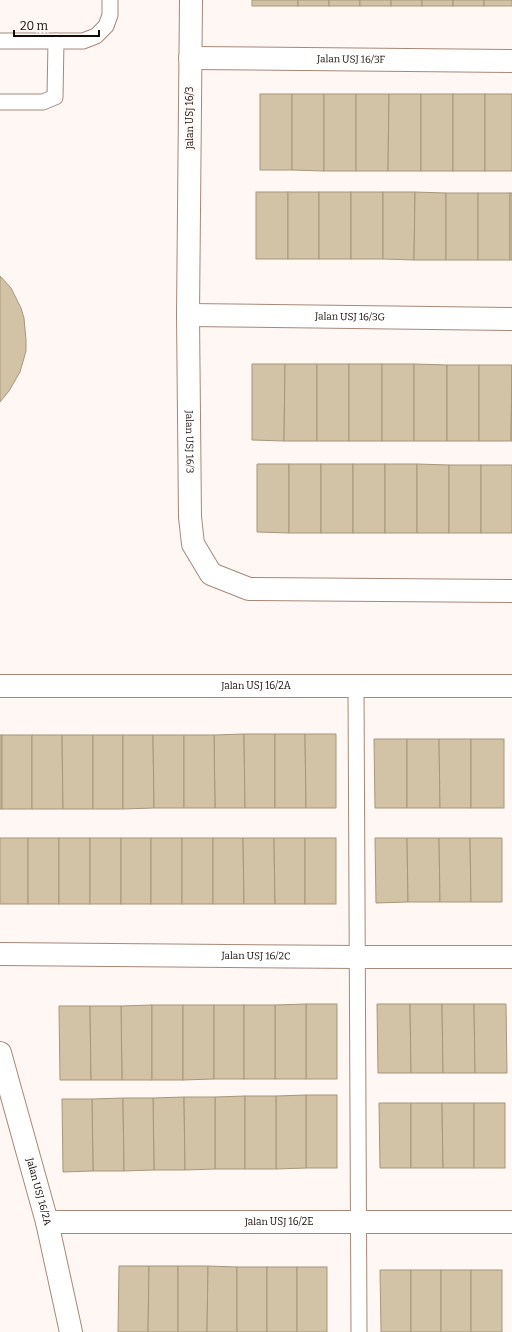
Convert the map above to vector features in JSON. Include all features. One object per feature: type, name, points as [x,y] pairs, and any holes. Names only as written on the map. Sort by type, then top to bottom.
[{"type":"street","name":"Jalan USJ 16/3","points":[[191,0],[188,315],[190,518],[193,544],[211,574],[249,589],[512,591]]},
{"type":"street","name":"Jalan USJ 16/3F","points":[[190,58],[512,61]]},
{"type":"street","name":"Jalan USJ 16/3G","points":[[188,315],[512,319]]},
{"type":"street","name":"Jalan USJ 16/2A","points":[[0,686],[512,686]]},
{"type":"street","name":"Jalan USJ 16/2C","points":[[0,954],[512,957]]},
{"type":"street","name":"Jalan USJ 16/2A","points":[[0,1053],[47,1222],[71,1332]]},
{"type":"street","name":"Jalan USJ 16/2E","points":[[47,1222],[512,1222]]},
{"type":"lane","points":[[0,41],[83,41],[96,36],[106,26],[110,15],[110,0]]},
{"type":"lane","points":[[0,102],[43,102],[55,97],[56,41]]},
{"type":"lane","points":[[356,686],[359,1332]]},
{"type":"building","points":[[252,0],[298,0],[298,6],[252,6]]},
{"type":"building","points":[[298,0],[329,0],[329,6],[298,6]]},
{"type":"building","points":[[329,0],[360,0],[360,6],[329,6]]},
{"type":"building","points":[[360,0],[391,0],[391,6],[360,6]]},
{"type":"building","points":[[391,0],[422,0],[422,6],[391,6]]},
{"type":"building","points":[[422,0],[453,0],[453,6],[422,6]]},
{"type":"building","points":[[453,0],[484,0],[484,6],[453,6]]},
{"type":"building","points":[[484,0],[512,0],[512,6],[484,6]]},
{"type":"building","points":[[260,94],[292,94],[292,170],[260,170]]},
{"type":"building","points":[[292,94],[324,94],[324,171],[292,170]]},
{"type":"building","points":[[324,94],[356,94],[356,171],[324,171]]},
{"type":"building","points":[[356,94],[389,94],[388,171],[356,171]]},
{"type":"building","points":[[389,94],[421,94],[421,171],[388,171]]},
{"type":"building","points":[[421,94],[453,94],[453,171],[421,171]]},
{"type":"building","points":[[453,94],[485,94],[485,171],[453,171]]},
{"type":"building","points":[[485,94],[512,94],[512,171],[485,171]]},
{"type":"building","points":[[256,192],[288,192],[288,259],[256,259]]},
{"type":"building","points":[[288,192],[319,192],[319,259],[288,259]]},
{"type":"building","points":[[319,192],[351,192],[351,259],[319,259]]},
{"type":"building","points":[[351,192],[383,192],[383,259],[351,259]]},
{"type":"building","points":[[383,192],[415,192],[414,260],[383,259]]},
{"type":"building","points":[[415,192],[446,193],[446,260],[414,260]]},
{"type":"building","points":[[446,193],[478,193],[478,260],[446,260]]},
{"type":"building","points":[[478,193],[510,193],[510,260],[478,260]]},
{"type":"building","points":[[510,193],[512,193],[512,260],[510,260]]},
{"type":"building","points":[[0,276],[11,288],[21,308],[24,318],[26,351],[20,372],[9,391],[0,402]]},
{"type":"building","points":[[252,364],[285,364],[284,441],[252,440]]},
{"type":"building","points":[[285,364],[317,364],[317,441],[284,441]]},
{"type":"building","points":[[317,364],[349,364],[349,441],[317,441]]},
{"type":"building","points":[[349,364],[382,364],[382,441],[349,441]]},
{"type":"building","points":[[382,364],[414,364],[414,441],[382,441]]},
{"type":"building","points":[[414,364],[447,365],[447,441],[414,441]]},
{"type":"building","points":[[447,365],[479,365],[479,441],[447,441]]},
{"type":"building","points":[[479,365],[512,365],[511,441],[479,441]]},
{"type":"building","points":[[512,365],[512,441],[511,441]]},
{"type":"building","points":[[257,464],[289,464],[289,533],[257,532]]},
{"type":"building","points":[[289,464],[321,464],[321,533],[289,533]]},
{"type":"building","points":[[321,464],[353,464],[353,533],[321,533]]},
{"type":"building","points":[[353,464],[385,464],[385,533],[353,533]]},
{"type":"building","points":[[385,464],[417,464],[417,533],[385,533]]},
{"type":"building","points":[[417,464],[449,465],[449,533],[417,533]]},
{"type":"building","points":[[449,465],[481,465],[481,533],[449,533]]},
{"type":"building","points":[[481,465],[512,465],[512,533],[481,533]]},
{"type":"building","points":[[244,734],[245,808],[215,808],[214,735]]},
{"type":"building","points":[[244,734],[275,734],[275,808],[245,808]]},
{"type":"building","points":[[275,734],[305,734],[306,808],[275,808]]},
{"type":"building","points":[[305,734],[336,734],[336,808],[306,808]]},
{"type":"building","points":[[0,735],[2,735],[2,809],[0,809]]},
{"type":"building","points":[[2,735],[32,735],[32,809],[2,809]]},
{"type":"building","points":[[32,735],[62,735],[63,809],[32,809]]},
{"type":"building","points":[[62,735],[93,735],[93,809],[63,809]]},
{"type":"building","points":[[93,735],[123,735],[123,809],[93,809]]},
{"type":"building","points":[[123,735],[153,735],[154,808],[123,809]]},
{"type":"building","points":[[153,735],[184,735],[184,808],[154,808]]},
{"type":"building","points":[[184,735],[214,735],[215,808],[184,808]]},
{"type":"building","points":[[374,739],[407,739],[407,808],[375,808]]},
{"type":"building","points":[[407,739],[439,739],[440,808],[407,808]]},
{"type":"building","points":[[439,739],[471,739],[471,808],[440,808]]},
{"type":"building","points":[[471,739],[504,739],[504,808],[471,808]]},
{"type":"building","points":[[0,838],[28,838],[28,904],[0,904]]},
{"type":"building","points":[[28,838],[59,838],[59,904],[28,904]]},
{"type":"building","points":[[59,838],[90,838],[90,904],[59,904]]},
{"type":"building","points":[[90,838],[121,838],[121,904],[90,904]]},
{"type":"building","points":[[121,838],[151,838],[151,904],[121,904]]},
{"type":"building","points":[[151,838],[182,838],[182,904],[151,904]]},
{"type":"building","points":[[182,838],[213,838],[213,904],[182,904]]},
{"type":"building","points":[[213,838],[243,838],[244,904],[213,904]]},
{"type":"building","points":[[243,838],[274,838],[275,904],[244,904]]},
{"type":"building","points":[[274,838],[305,838],[305,904],[275,904]]},
{"type":"building","points":[[305,838],[336,838],[336,904],[305,904]]},
{"type":"building","points":[[375,838],[407,838],[408,902],[376,903]]},
{"type":"building","points":[[407,838],[439,838],[440,902],[408,902]]},
{"type":"building","points":[[439,838],[470,838],[471,902],[440,902]]},
{"type":"building","points":[[470,838],[502,838],[502,902],[471,902]]},
{"type":"building","points":[[306,1004],[337,1004],[337,1079],[306,1079]]},
{"type":"building","points":[[306,1004],[306,1079],[275,1079],[275,1005]]},
{"type":"building","points":[[377,1004],[410,1004],[411,1073],[378,1073]]},
{"type":"building","points":[[410,1004],[442,1004],[443,1073],[411,1073]]},
{"type":"building","points":[[442,1004],[474,1004],[475,1073],[443,1073]]},
{"type":"building","points":[[474,1004],[506,1004],[507,1073],[475,1073]]},
{"type":"building","points":[[152,1005],[152,1080],[122,1080],[121,1006]]},
{"type":"building","points":[[152,1005],[183,1005],[183,1080],[152,1080]]},
{"type":"building","points":[[183,1005],[214,1005],[214,1079],[183,1080]]},
{"type":"building","points":[[214,1005],[244,1005],[244,1079],[214,1079]]},
{"type":"building","points":[[244,1005],[275,1005],[275,1079],[244,1079]]},
{"type":"building","points":[[59,1006],[90,1006],[91,1080],[60,1080]]},
{"type":"building","points":[[90,1006],[121,1006],[122,1080],[91,1080]]},
{"type":"building","points":[[306,1095],[337,1095],[337,1168],[306,1168]]},
{"type":"building","points":[[306,1095],[306,1168],[276,1169],[276,1096]]},
{"type":"building","points":[[245,1096],[245,1169],[215,1169],[215,1097]]},
{"type":"building","points":[[245,1096],[276,1096],[276,1169],[245,1169]]},
{"type":"building","points":[[184,1097],[185,1170],[154,1170],[153,1098]]},
{"type":"building","points":[[184,1097],[215,1097],[215,1169],[185,1170]]},
{"type":"building","points":[[123,1098],[124,1171],[93,1171],[92,1099]]},
{"type":"building","points":[[123,1098],[153,1098],[154,1170],[124,1171]]},
{"type":"building","points":[[62,1099],[92,1099],[93,1171],[63,1172]]},
{"type":"building","points":[[379,1103],[411,1103],[411,1168],[380,1168]]},
{"type":"building","points":[[411,1103],[442,1103],[443,1168],[411,1168]]},
{"type":"building","points":[[442,1103],[474,1103],[474,1168],[443,1168]]},
{"type":"building","points":[[474,1103],[505,1103],[505,1168],[474,1168]]},
{"type":"building","points":[[119,1266],[149,1266],[148,1332],[118,1332]]},
{"type":"building","points":[[149,1266],[178,1266],[178,1332],[148,1332]]},
{"type":"building","points":[[178,1266],[208,1266],[207,1332],[178,1332]]},
{"type":"building","points":[[208,1266],[237,1267],[237,1332],[207,1332]]},
{"type":"building","points":[[237,1267],[267,1267],[267,1332],[237,1332]]},
{"type":"building","points":[[267,1267],[297,1267],[297,1332],[267,1332]]},
{"type":"building","points":[[297,1267],[327,1267],[327,1332],[297,1332]]},
{"type":"building","points":[[380,1270],[411,1270],[411,1332],[381,1332]]},
{"type":"building","points":[[411,1270],[441,1270],[441,1332],[411,1332]]},
{"type":"building","points":[[441,1270],[471,1270],[471,1332],[441,1332]]},
{"type":"building","points":[[471,1270],[502,1270],[502,1332],[471,1332]]}]
